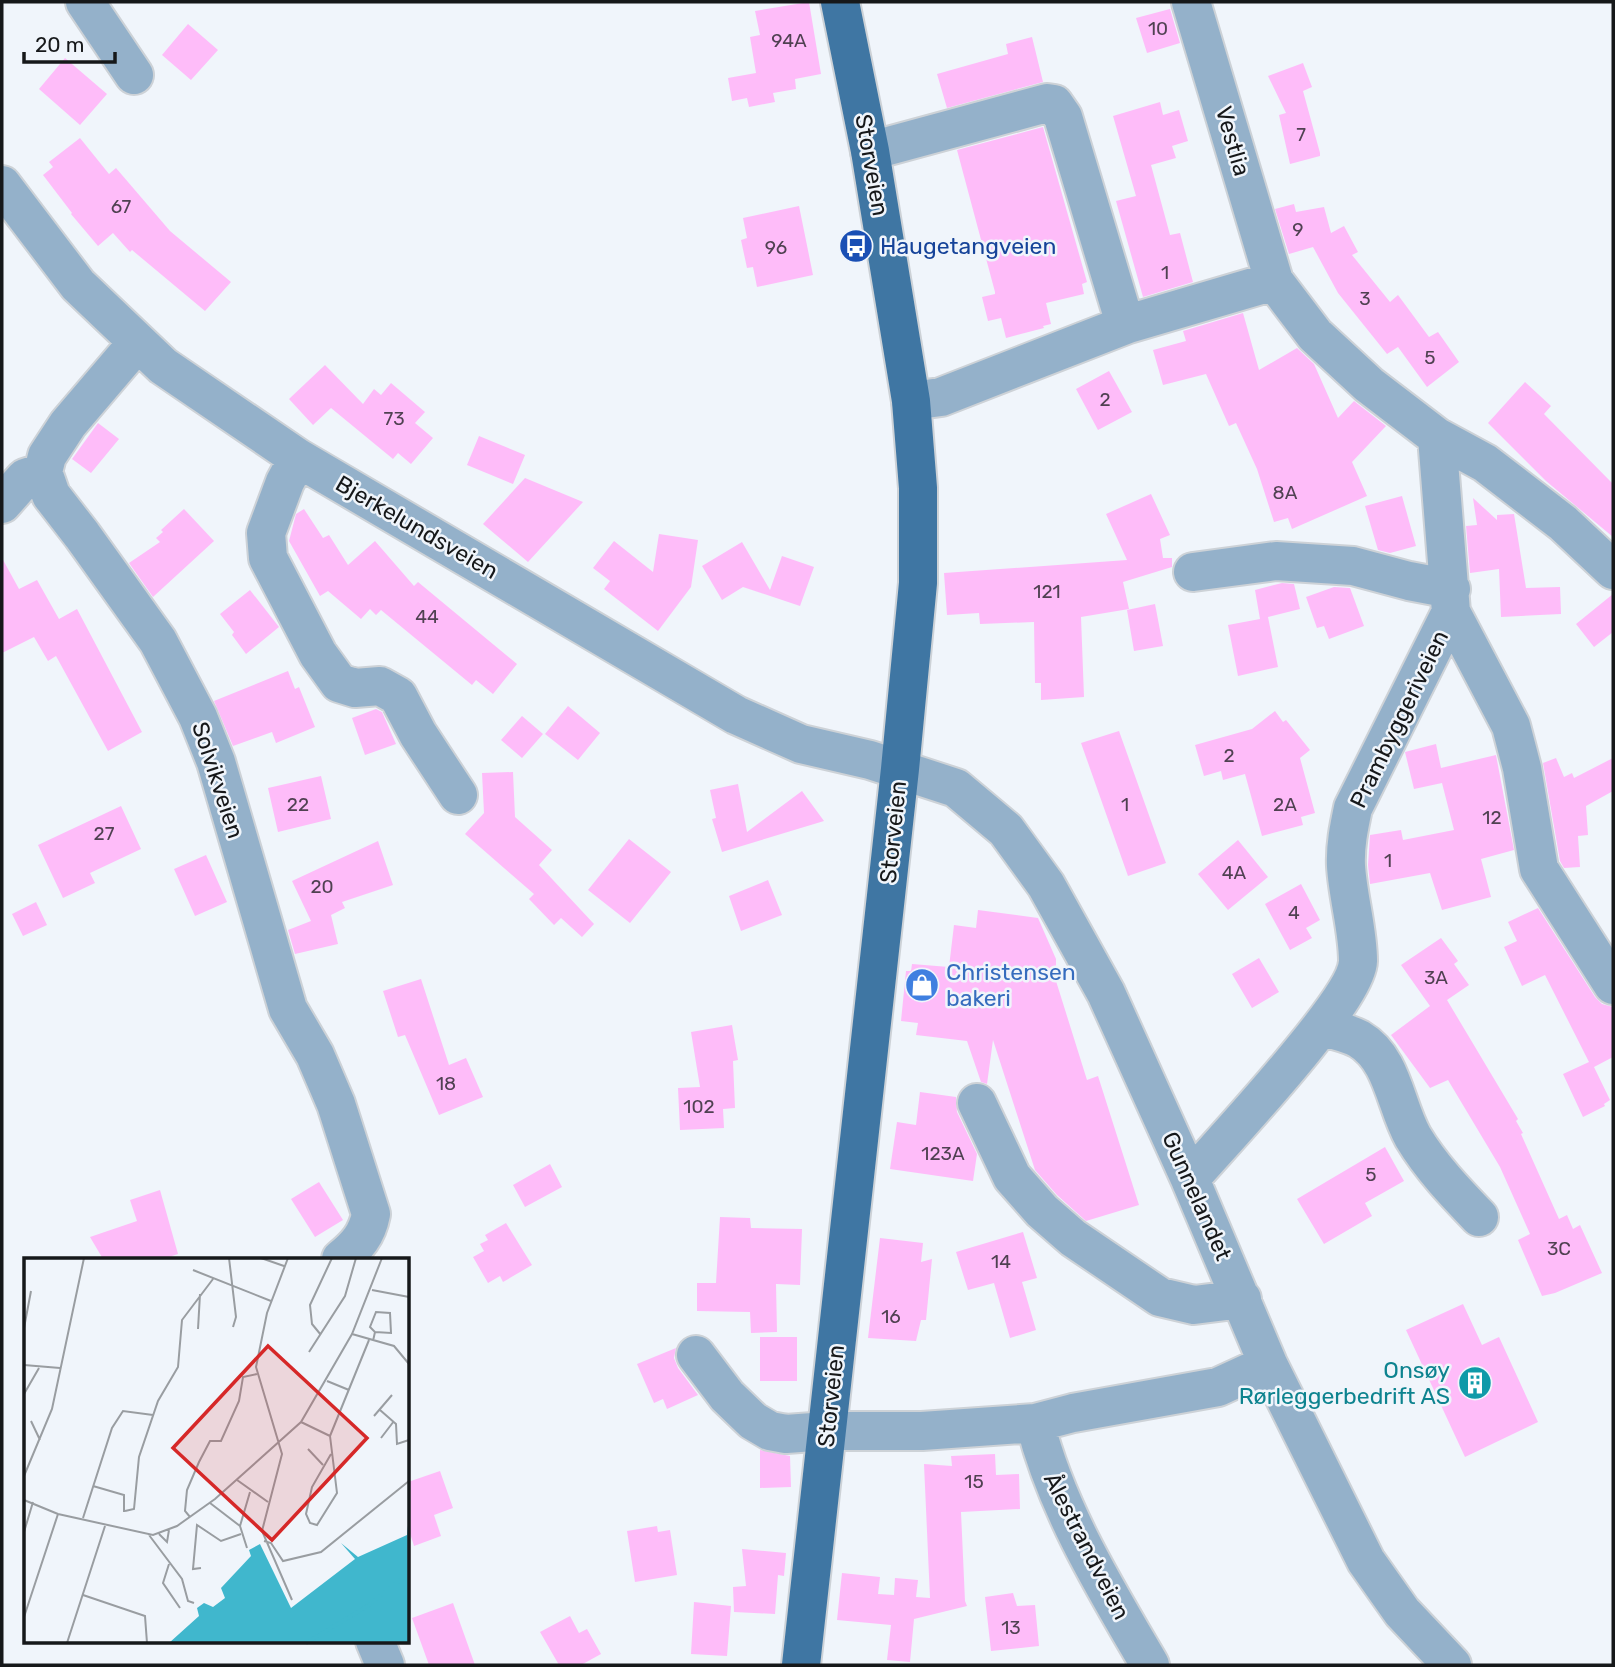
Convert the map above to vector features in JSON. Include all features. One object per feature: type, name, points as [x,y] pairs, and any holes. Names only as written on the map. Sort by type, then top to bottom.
[{"type":"main road","name":"Storveien","points":[[801,1665],[900,769],[918,583],[919,488],[911,401],[870,151],[841,2]]},
{"type":"street","points":[[85,2],[134,75]]},
{"type":"street","name":"Vestlia","points":[[1191,2],[1274,281]]},
{"type":"street","points":[[870,151],[1047,103],[1054,104],[1063,117],[1120,307],[1128,324]]},
{"type":"street","name":"Bjerkelundsveien","points":[[2,185],[78,285],[137,343],[163,366],[298,458],[736,715],[802,744],[900,769]]},
{"type":"street","points":[[911,401],[941,397],[1128,324],[1274,281],[1315,335],[1369,385],[1437,437],[1495,471],[1563,523],[1613,570]]},
{"type":"street","points":[[2,504],[25,478],[43,472],[47,456],[68,424],[137,343]]},
{"type":"street","points":[[1437,437],[1451,600],[1511,726],[1522,768],[1539,869],[1613,985]]},
{"type":"street","points":[[298,458],[276,503],[266,533],[268,558],[318,654],[339,682],[355,688],[380,686],[398,696],[418,734],[458,795]]},
{"type":"street","name":"Solvikveien","points":[[43,472],[51,495],[158,641],[193,706],[207,739],[288,1009],[315,1055],[336,1104],[370,1214],[368,1230],[363,1238],[342,1258]]},
{"type":"street","points":[[1193,572],[1276,561],[1353,566],[1409,581],[1451,600]]},
{"type":"street","name":"Prambyggeriveien","points":[[1190,1179],[1322,1027],[1348,989],[1358,964],[1346,864],[1353,808],[1451,600]]},
{"type":"street","name":"Gunnelandet","points":[[900,769],[956,788],[1006,830],[1046,885],[1106,993],[1242,1298],[1268,1364],[1366,1561],[1402,1612],[1452,1665]]},
{"type":"street","points":[[1322,1027],[1358,1038],[1374,1051],[1386,1068],[1402,1114],[1424,1153],[1449,1186],[1479,1217]]},
{"type":"street","points":[[976,1103],[1012,1177],[1042,1211],[1073,1238],[1160,1297],[1194,1305],[1242,1298]]},
{"type":"street","points":[[696,1355],[738,1408],[770,1431],[786,1434],[922,1431],[1034,1423],[1073,1413],[1218,1387],[1268,1364]]},
{"type":"street","name":"Ålestrandveien","points":[[1034,1423],[1045,1463],[1076,1532],[1150,1665]]},
{"type":"street","points":[[375,1642],[384,1665]]},
{"type":"building","points":[[809,2],[821,74],[795,79],[796,89],[773,93],[775,102],[749,107],[747,98],[732,101],[728,78],[756,73],[750,37],[760,35],[755,11]]},
{"type":"building","points":[[1170,9],[1180,43],[1147,53],[1136,18]]},
{"type":"building","points":[[188,24],[218,50],[191,80],[162,55]]},
{"type":"building","points":[[1032,37],[1043,82],[947,108],[937,74],[1008,54],[1006,44]]},
{"type":"building","points":[[65,58],[107,94],[80,125],[39,89]]},
{"type":"building","points":[[1303,63],[1312,87],[1303,91],[1320,156],[1290,164],[1279,115],[1286,113],[1268,76]]},
{"type":"building","points":[[1160,102],[1163,115],[1179,110],[1188,141],[1172,146],[1176,158],[1151,165],[1170,235],[1180,233],[1193,282],[1143,297],[1116,201],[1136,196],[1113,116]]},
{"type":"building","points":[[1043,127],[1087,282],[1082,284],[1084,294],[1046,303],[1051,324],[1006,338],[1001,318],[988,321],[982,297],[995,292],[957,150]]},
{"type":"building","points":[[80,138],[109,174],[116,168],[170,231],[231,282],[205,311],[132,250],[130,252],[113,233],[98,246],[71,214],[43,175],[53,167],[49,162]]},
{"type":"building","points":[[1294,204],[1296,212],[1324,207],[1331,233],[1344,226],[1358,252],[1352,255],[1390,302],[1398,295],[1429,337],[1438,332],[1459,362],[1427,387],[1398,347],[1387,354],[1338,293],[1313,247],[1289,254],[1275,209]]},
{"type":"building","points":[[799,206],[813,275],[757,287],[753,267],[747,268],[741,240],[747,238],[743,218]]},
{"type":"building","points":[[1243,313],[1259,370],[1297,348],[1314,364],[1338,418],[1354,401],[1386,426],[1352,462],[1367,496],[1292,529],[1288,518],[1274,522],[1257,469],[1236,423],[1229,426],[1206,374],[1163,385],[1153,350],[1186,341],[1183,331]]},
{"type":"building","points":[[325,365],[363,404],[374,389],[381,395],[391,383],[425,412],[415,423],[433,438],[411,464],[398,453],[393,459],[331,408],[313,425],[289,399]]},
{"type":"building","points":[[1109,371],[1132,412],[1098,430],[1076,389]]},
{"type":"building","points":[[1525,382],[1551,406],[1544,414],[1613,484],[1613,537],[1546,481],[1488,423]]},
{"type":"building","points":[[98,423],[119,439],[91,473],[72,459]]},
{"type":"building","points":[[479,436],[525,455],[513,484],[467,465]]},
{"type":"building","points":[[525,478],[583,502],[528,562],[483,524]]},
{"type":"building","points":[[1151,494],[1170,535],[1160,539],[1163,558],[1172,558],[1172,567],[1123,582],[1129,609],[1081,617],[1084,697],[1041,700],[1041,683],[1035,683],[1034,622],[980,624],[979,613],[947,615],[944,573],[1127,560],[1106,514]]},
{"type":"building","points":[[1402,496],[1416,546],[1390,553],[1378,550],[1365,506]]},
{"type":"building","points":[[1473,498],[1497,520],[1497,515],[1514,514],[1526,588],[1560,587],[1561,614],[1501,617],[1499,569],[1470,573],[1466,526],[1477,525]]},
{"type":"building","points":[[184,509],[214,541],[153,597],[129,563],[160,542],[156,538],[163,532],[161,530]]},
{"type":"building","points":[[304,509],[323,538],[329,535],[348,565],[375,541],[414,586],[418,582],[517,664],[493,694],[476,680],[472,685],[381,610],[376,615],[370,609],[361,619],[328,591],[320,596],[289,541],[296,514]]},
{"type":"building","points":[[659,534],[698,540],[691,587],[658,631],[604,589],[610,581],[593,568],[614,541],[653,572]]},
{"type":"building","points":[[742,542],[770,590],[782,556],[814,567],[800,606],[743,587],[722,600],[702,566]]},
{"type":"building","points":[[2,558],[19,589],[37,580],[59,619],[77,609],[142,732],[108,751],[56,656],[48,661],[34,637],[2,653]]},
{"type":"building","points":[[1282,583],[1294,584],[1300,609],[1268,617],[1278,667],[1238,676],[1228,625],[1260,619],[1255,590]]},
{"type":"building","points":[[1334,587],[1350,588],[1364,626],[1329,639],[1324,626],[1317,628],[1306,597]]},
{"type":"building","points":[[250,590],[279,627],[246,654],[220,614]]},
{"type":"building","points":[[1613,594],[1613,632],[1594,647],[1576,624]]},
{"type":"building","points":[[1155,604],[1163,646],[1134,651],[1127,610]]},
{"type":"building","points":[[288,671],[295,689],[299,687],[315,727],[276,743],[272,732],[233,746],[214,701]]},
{"type":"building","points":[[568,706],[600,733],[578,760],[545,734]]},
{"type":"building","points":[[376,709],[382,712],[396,744],[365,755],[352,718]]},
{"type":"building","points":[[1275,711],[1283,722],[1286,720],[1310,750],[1300,758],[1315,813],[1301,817],[1303,825],[1262,836],[1245,774],[1223,780],[1221,771],[1204,776],[1195,745],[1252,729]]},
{"type":"building","points":[[522,716],[543,734],[522,758],[501,740]]},
{"type":"building","points":[[1119,731],[1166,863],[1128,876],[1081,743]]},
{"type":"building","points":[[1436,744],[1441,768],[1496,755],[1514,850],[1481,859],[1491,897],[1442,910],[1430,873],[1370,884],[1368,865],[1370,835],[1401,830],[1403,840],[1454,830],[1442,783],[1414,789],[1405,752]]},
{"type":"building","points":[[1556,758],[1564,777],[1572,773],[1574,778],[1613,758],[1613,791],[1586,806],[1588,835],[1578,836],[1580,867],[1564,868],[1560,861],[1543,763]]},
{"type":"building","points":[[513,772],[515,817],[552,850],[539,865],[594,924],[582,937],[561,918],[554,925],[529,899],[534,894],[465,834],[484,813],[482,773]]},
{"type":"building","points":[[321,776],[331,819],[278,832],[268,788]]},
{"type":"building","points":[[738,784],[747,832],[802,791],[824,821],[722,852],[712,819],[716,818],[710,790]]},
{"type":"building","points":[[121,806],[141,849],[90,873],[95,883],[63,898],[38,845]]},
{"type":"building","points":[[629,839],[671,872],[630,923],[588,890]]},
{"type":"building","points":[[1238,840],[1268,877],[1228,910],[1198,874]]},
{"type":"building","points":[[378,841],[393,885],[342,902],[345,908],[331,915],[338,944],[295,954],[288,930],[311,921],[292,881]]},
{"type":"building","points":[[206,855],[227,902],[195,916],[174,869]]},
{"type":"building","points":[[768,880],[782,915],[741,931],[729,896]]},
{"type":"building","points":[[1301,884],[1320,920],[1306,928],[1312,938],[1290,950],[1265,904]]},
{"type":"building","points":[[36,902],[47,925],[23,936],[12,914]]},
{"type":"building","points":[[1538,908],[1595,997],[1602,1004],[1613,1007],[1613,1057],[1594,1067],[1610,1100],[1605,1106],[1583,1117],[1563,1074],[1589,1062],[1545,975],[1522,986],[1504,947],[1517,941],[1508,922]]},
{"type":"building","points":[[978,910],[1038,918],[1056,959],[1056,981],[1087,1080],[1098,1076],[1139,1205],[1086,1221],[1057,1195],[1035,1170],[993,1040],[987,1084],[981,1082],[967,1041],[916,1035],[918,1023],[901,1021],[906,971],[911,971],[912,964],[949,967],[954,925],[976,928]]},
{"type":"building","points":[[1441,938],[1458,961],[1454,964],[1469,985],[1447,1000],[1518,1119],[1516,1121],[1523,1133],[1521,1134],[1559,1219],[1567,1215],[1573,1229],[1580,1225],[1602,1273],[1555,1293],[1542,1296],[1518,1240],[1530,1234],[1500,1167],[1448,1080],[1430,1088],[1391,1035],[1430,1006],[1401,965]]},
{"type":"building","points":[[1259,958],[1279,992],[1252,1008],[1232,974]]},
{"type":"building","points":[[421,979],[449,1065],[466,1058],[483,1097],[439,1115],[405,1035],[398,1037],[383,991]]},
{"type":"building","points":[[732,1025],[738,1060],[733,1061],[735,1108],[723,1109],[724,1128],[680,1130],[678,1088],[700,1087],[691,1032]]},
{"type":"building","points":[[920,1092],[956,1097],[957,1112],[977,1154],[973,1181],[890,1169],[897,1122],[916,1125]]},
{"type":"building","points":[[1385,1147],[1404,1181],[1365,1203],[1372,1216],[1324,1244],[1297,1199]]},
{"type":"building","points":[[550,1164],[562,1187],[525,1207],[513,1185]]},
{"type":"building","points":[[319,1182],[343,1220],[315,1237],[291,1199]]},
{"type":"building","points":[[160,1190],[178,1254],[166,1258],[102,1258],[90,1237],[137,1221],[130,1200]]},
{"type":"building","points":[[720,1217],[750,1218],[751,1228],[802,1229],[800,1285],[776,1284],[777,1332],[751,1333],[750,1312],[697,1311],[697,1283],[716,1283]]},
{"type":"building","points":[[506,1223],[532,1265],[503,1282],[500,1276],[488,1283],[473,1257],[484,1251],[480,1244],[488,1240],[485,1235]]},
{"type":"building","points":[[1023,1232],[1037,1278],[1022,1282],[1036,1330],[1010,1338],[994,1283],[968,1290],[956,1252]]},
{"type":"building","points":[[880,1238],[923,1243],[921,1262],[932,1259],[926,1320],[921,1320],[916,1341],[868,1338]]},
{"type":"building","name":"Onsøy Rørleggerbedrift AS","points":[[1463,1304],[1482,1345],[1499,1337],[1538,1422],[1465,1457],[1406,1330]]},
{"type":"building","points":[[760,1337],[797,1337],[797,1381],[760,1381]]},
{"type":"building","points":[[676,1348],[674,1358],[678,1368],[698,1395],[667,1409],[663,1399],[654,1403],[637,1364]]},
{"type":"building","points":[[760,1450],[790,1456],[791,1487],[760,1488]]},
{"type":"building","points":[[995,1454],[996,1475],[1019,1474],[1020,1509],[961,1512],[967,1606],[914,1619],[910,1662],[887,1660],[891,1625],[837,1620],[842,1573],[880,1577],[878,1594],[894,1595],[895,1578],[918,1580],[916,1597],[930,1598],[924,1464],[952,1466],[951,1456]]},
{"type":"building","points":[[440,1471],[453,1508],[434,1515],[441,1536],[414,1546],[410,1533],[410,1481]]},
{"type":"building","points":[[657,1526],[658,1532],[670,1530],[677,1575],[635,1582],[627,1531]]},
{"type":"building","points":[[742,1549],[786,1553],[784,1576],[778,1575],[775,1614],[734,1612],[733,1587],[746,1586]]},
{"type":"building","points":[[1013,1593],[1017,1606],[1035,1605],[1039,1646],[991,1651],[985,1597]]},
{"type":"building","points":[[694,1602],[731,1606],[727,1656],[691,1654]]},
{"type":"building","points":[[453,1603],[475,1665],[429,1665],[412,1618]]},
{"type":"building","points":[[570,1616],[579,1633],[587,1629],[601,1654],[581,1665],[559,1665],[540,1632]]},
{"type":"place","name":"Haugetangveien","points":[[856,246]]},
{"type":"place","name":"Christensen bakeri","points":[[922,985]]},
{"type":"place","name":"Onsøy Rørleggerbedrift AS","points":[[1475,1383]]}]
